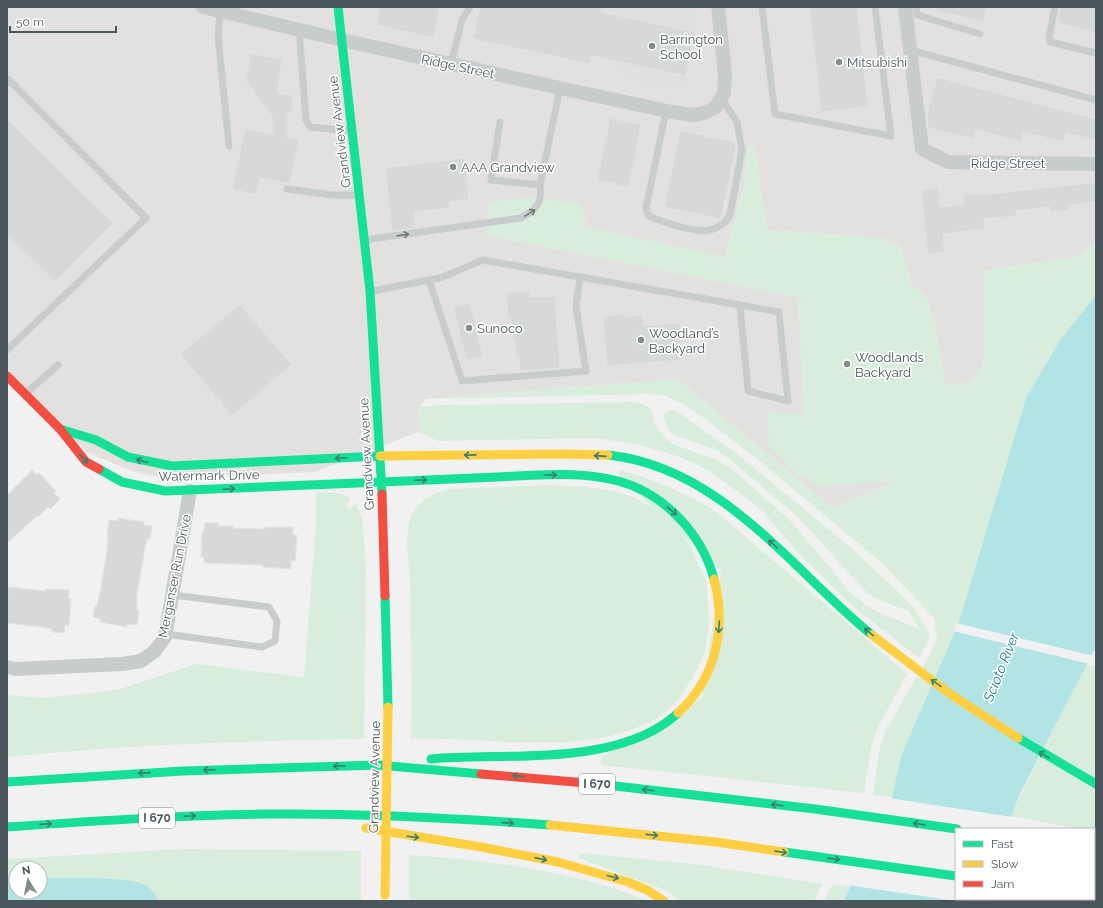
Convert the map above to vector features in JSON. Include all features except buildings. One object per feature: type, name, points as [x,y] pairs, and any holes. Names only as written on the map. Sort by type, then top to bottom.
[{"type":"main road","name":"Grandview Avenue","points":[[338,7],[370,291],[382,482],[388,707],[385,898]]},
{"type":"main road","name":"Watermark Drive","points":[[7,376],[60,429],[86,462],[122,482],[164,491],[539,475],[615,480],[636,488],[657,499],[675,512],[691,530],[711,568],[719,596],[720,618],[718,642],[712,666],[700,687],[685,707],[669,723],[646,735],[598,751],[461,755],[378,765]]},
{"type":"main road","name":"Watermark Drive","points":[[60,429],[96,440],[128,457],[172,466],[380,456],[578,454],[629,458],[666,469],[712,492],[771,541],[837,606],[899,656],[988,720],[1078,775],[1096,784]]},
{"type":"main road","name":"I 670","points":[[7,782],[183,771],[378,765],[601,784],[816,809],[955,829]]},
{"type":"main road","name":"I 670","points":[[7,827],[194,816],[306,814],[405,816],[595,829],[707,841],[955,876]]},
{"type":"main road","points":[[306,814],[393,835],[466,844],[575,866],[622,879],[655,894],[664,901]]},
{"type":"street","name":"Ridge Street","points":[[203,7],[342,40],[666,111],[693,115],[704,113],[718,103]]},
{"type":"street","points":[[718,7],[726,74],[724,93],[718,103]]},
{"type":"street","points":[[910,13],[910,50]]},
{"type":"street","name":"Ridge Street","points":[[910,50],[922,149],[948,162],[1096,164]]},
{"type":"street","name":"Merganser Run Drive","points":[[7,667],[16,669],[122,664],[140,661],[155,651],[162,643],[166,634],[190,490]]},
{"type":"lane","points":[[451,64],[462,20],[470,7]]},
{"type":"lane","points":[[762,7],[775,114],[892,136],[875,7]]},
{"type":"lane","points":[[916,7],[910,13],[980,34]]},
{"type":"lane","points":[[1055,7],[1049,38],[1050,42],[1096,53]]},
{"type":"lane","points":[[220,11],[218,36],[229,146]]},
{"type":"lane","points":[[299,29],[306,120],[310,127],[352,131]]},
{"type":"lane","points":[[910,50],[1096,100]]},
{"type":"lane","points":[[7,83],[9,80],[146,218],[7,350]]},
{"type":"lane","points":[[364,240],[521,218],[534,211],[540,204],[542,193],[540,185],[560,88]]},
{"type":"lane","points":[[666,111],[646,208],[648,215],[654,219],[698,231],[711,229],[725,223],[730,215],[742,150],[737,122],[718,103]]},
{"type":"lane","points":[[500,122],[491,180],[540,185]]},
{"type":"lane","points":[[287,189],[332,195],[360,195]]},
{"type":"lane","points":[[370,291],[440,278],[483,260],[740,305],[779,312],[788,401],[748,391],[740,305]]},
{"type":"lane","points":[[429,280],[462,381],[586,371],[576,306],[580,277]]},
{"type":"lane","points":[[25,394],[58,365]]},
{"type":"lane","points":[[166,634],[262,647],[275,641],[278,621],[269,606],[172,595]]},
{"type":"shaded area","points":[[7,7],[1096,7],[1096,243],[1075,257],[983,271],[983,365],[969,383],[945,385],[934,321],[926,297],[911,285],[901,247],[884,238],[767,230],[748,146],[744,188],[725,257],[586,227],[486,235],[802,298],[803,303],[889,316],[900,480],[833,508],[677,379],[426,399],[419,407],[420,420],[423,426],[418,432],[315,472],[159,477],[134,472],[87,452],[7,375]]},
{"type":"shaded area","name":"Barrington School","points":[[621,7],[671,7],[698,13],[682,91],[624,80],[626,68],[609,64]]},
{"type":"green space","points":[[755,145],[767,230],[884,238],[901,247],[911,285],[926,297],[934,321],[945,385],[969,382],[983,365],[983,271],[1075,257],[1096,243],[1096,295],[1060,340],[1026,398],[959,622],[901,756],[892,797],[873,795],[880,746],[887,728],[930,654],[937,638],[934,618],[883,564],[762,463],[707,420],[681,403],[666,396],[650,394],[426,399],[677,379],[833,508],[899,481],[819,486],[795,473],[769,447],[767,412],[804,414],[798,299],[802,300],[802,298],[486,235],[488,202],[532,197],[581,204],[587,227],[725,257],[744,188],[748,146]]},
{"type":"green space","points":[[635,402],[645,405],[652,411],[655,425],[663,436],[672,444],[718,460],[733,470],[790,520],[850,592],[867,606],[882,614],[919,629],[909,611],[878,600],[867,593],[796,515],[727,457],[714,449],[674,435],[667,428],[663,415],[666,411],[675,410],[737,454],[850,547],[913,607],[929,633],[928,642],[919,658],[855,608],[799,554],[765,514],[752,502],[706,469],[680,457],[637,444],[594,438],[438,441],[418,432],[423,426],[420,420],[419,407],[438,405]]},
{"type":"green space","points":[[620,470],[668,487],[691,497],[714,510],[907,674],[877,729],[871,747],[864,793],[601,765],[600,758],[702,698],[721,571],[619,476]]},
{"type":"green space","points":[[553,485],[604,489],[633,497],[664,516],[683,536],[691,548],[704,575],[706,581],[709,613],[706,645],[694,675],[677,700],[661,716],[628,731],[599,738],[568,742],[504,742],[411,739],[411,625],[407,540],[409,521],[412,514],[424,500],[434,494],[452,489]]},
{"type":"green space","points":[[316,492],[338,493],[351,498],[346,505],[350,509],[356,503],[362,518],[366,567],[364,739],[186,744],[96,749],[7,757],[7,695],[45,698],[117,690],[196,664],[304,677],[316,524]]},
{"type":"green space","points":[[1087,664],[1096,667],[1096,832],[1095,828],[1075,828],[1010,816]]},
{"type":"green space","points":[[184,849],[361,851],[361,901],[158,901],[151,890],[138,883],[96,878],[48,878],[48,860],[8,860],[7,879],[7,859]]},
{"type":"green space","points":[[580,853],[695,864],[822,884],[814,901],[680,901],[668,891],[578,858]]},
{"type":"green space","points":[[409,855],[469,860],[531,869],[592,882],[648,901],[409,901]]},
{"type":"green space","points":[[832,885],[849,886],[843,901],[824,901]]},
{"type":"water","name":"Scioto River","points":[[1096,295],[1096,647],[1022,790],[1005,828],[955,828],[955,900],[972,901],[843,901],[892,797],[901,756],[959,622],[1026,398],[1060,340]]},
{"type":"water","points":[[48,878],[96,878],[126,880],[147,886],[154,893],[158,901],[7,901],[7,879],[8,900],[48,900]]},
{"type":"pier","points":[[956,623],[1094,656],[1090,664],[953,631]]},
{"type":"pier","points":[[889,798],[1012,817],[1007,828],[955,828],[955,900],[975,901],[957,901],[847,885]]},
{"type":"traffic: fast","points":[[338,7],[370,291],[382,494]]},
{"type":"traffic: fast","points":[[60,429],[96,440],[128,457],[172,466],[380,456]]},
{"type":"traffic: fast","points":[[608,455],[648,463],[685,479],[720,500],[752,524],[842,609],[872,635]]},
{"type":"traffic: fast","points":[[99,469],[122,482],[165,491],[382,482]]},
{"type":"traffic: fast","points":[[382,482],[558,474],[589,476],[618,481],[651,495],[679,518],[700,546],[714,579]]},
{"type":"traffic: fast","points":[[385,596],[388,707]]},
{"type":"traffic: fast","points":[[431,759],[527,756],[594,750],[625,742],[654,730],[678,713]]},
{"type":"traffic: fast","points":[[1018,738],[1096,784]]},
{"type":"traffic: fast","points":[[7,782],[183,771],[378,765],[481,774]]},
{"type":"traffic: fast","points":[[598,784],[815,809],[955,829]]},
{"type":"traffic: fast","points":[[7,827],[171,817],[269,814],[410,816],[550,825]]},
{"type":"traffic: fast","points":[[784,852],[955,876]]},
{"type":"traffic: slow","points":[[380,456],[608,455]]},
{"type":"traffic: slow","points":[[678,713],[691,699],[701,684],[710,668],[715,651],[719,616],[718,597],[714,579]]},
{"type":"traffic: slow","points":[[872,635],[950,694],[1018,738]]},
{"type":"traffic: slow","points":[[385,895],[388,707]]},
{"type":"traffic: slow","points":[[550,825],[716,842],[784,852]]},
{"type":"traffic: slow","points":[[366,828],[481,847],[558,862],[628,882],[647,890],[664,901]]},
{"type":"traffic: jam","points":[[7,376],[60,429],[86,462],[99,469]]},
{"type":"traffic: jam","points":[[382,494],[385,596]]},
{"type":"traffic: jam","points":[[481,774],[598,784]]},
{"type":"place","name":"Barrington School","points":[[652,46]]},
{"type":"place","name":"Mitsubishi","points":[[839,62]]},
{"type":"place","name":"AAA Grandview","points":[[453,167]]},
{"type":"place","name":"Sunoco","points":[[469,328]]},
{"type":"place","name":"Woodland’s Backyard","points":[[641,340]]},
{"type":"place","name":"Woodlands Backyard","points":[[847,364]]}]
